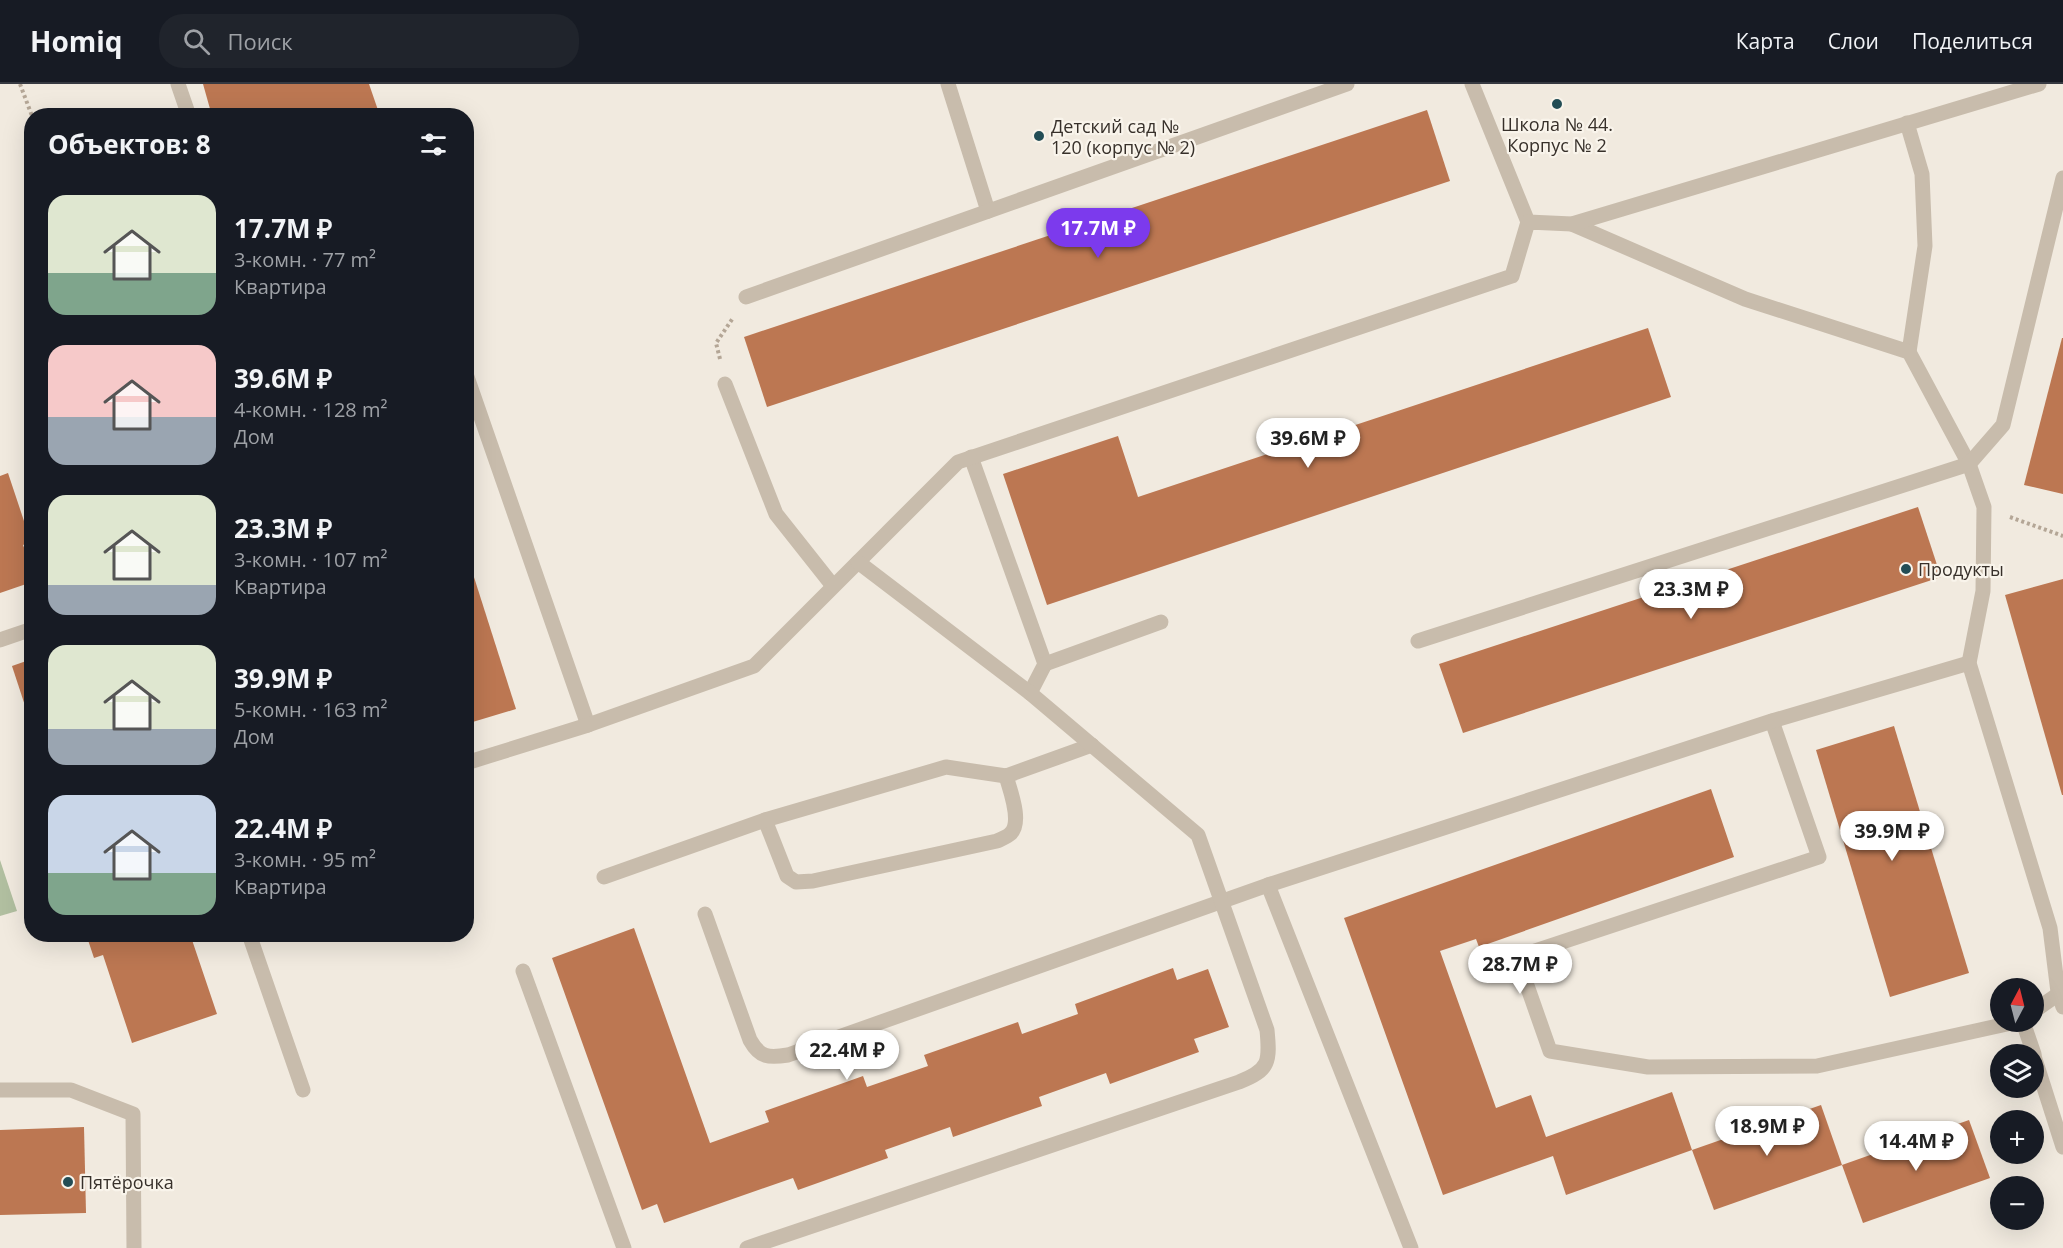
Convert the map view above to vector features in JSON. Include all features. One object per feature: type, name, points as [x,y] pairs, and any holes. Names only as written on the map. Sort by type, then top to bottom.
[{"type":"lane","points":[[178,84],[186,108]]},
{"type":"lane","points":[[948,84],[988,211]]},
{"type":"lane","points":[[746,297],[1347,84]]},
{"type":"lane","points":[[474,761],[588,725],[754,666],[958,462],[1512,276],[1528,222],[1472,84]]},
{"type":"lane","points":[[1528,222],[1572,224],[2039,84]]},
{"type":"lane","points":[[1907,123],[1922,174],[1925,246],[1909,352],[1969,464],[1984,507],[1983,591],[1969,663],[2050,928],[2063,1007]]},
{"type":"lane","points":[[1419,641],[1969,464],[2003,425],[2063,178]]},
{"type":"lane","points":[[1572,224],[1744,299],[1909,352]]},
{"type":"lane","points":[[725,384],[776,514],[833,586]]},
{"type":"lane","points":[[474,397],[588,725]]},
{"type":"lane","points":[[971,457],[1044,663],[1030,693]]},
{"type":"lane","points":[[747,1248],[1258,1075],[1267,1063],[1267,1030],[1198,835],[1030,693],[858,562]]},
{"type":"lane","points":[[1044,663],[1161,622]]},
{"type":"lane","points":[[0,640],[24,632]]},
{"type":"lane","points":[[705,914],[750,1040],[757,1052],[769,1058],[788,1055],[1268,885],[1772,721],[1969,663]]},
{"type":"lane","points":[[1772,721],[1819,857],[1517,957],[1550,1051],[1648,1067],[1817,1066],[1990,1028]]},
{"type":"lane","points":[[603,877],[765,820],[946,767],[1006,776],[1092,745]]},
{"type":"lane","points":[[765,820],[787,876],[796,882],[813,881],[997,841],[1010,835],[1015,827],[1015,813],[1006,776]]},
{"type":"lane","points":[[1268,885],[1411,1248]]},
{"type":"lane","points":[[252,942],[303,1090]]},
{"type":"lane","points":[[523,971],[624,1248]]},
{"type":"lane","points":[[2044,1004],[2061,992]]},
{"type":"lane","points":[[2044,1087],[2063,1147]]},
{"type":"lane","points":[[0,1089],[71,1090],[132,1114],[134,1248]]},
{"type":"path","points":[[20,84],[29,108]]},
{"type":"path","points":[[725,384],[716,343],[746,297]]},
{"type":"path","points":[[1984,507],[2063,536]]},
{"type":"green space","points":[[0,860],[17,911],[0,916]]},
{"type":"building","points":[[203,84],[369,84],[377,108],[210,108]]},
{"type":"building","points":[[1427,110],[1450,181],[767,407],[744,337]]},
{"type":"building","points":[[1648,328],[1671,397],[1047,605],[1003,474],[1118,436],[1138,497]]},
{"type":"building","points":[[2063,338],[2063,494],[2024,485]]},
{"type":"building","points":[[8,473],[24,521],[24,585],[0,593],[0,476]]},
{"type":"building","points":[[1918,507],[1941,577],[1463,733],[1439,664]]},
{"type":"building","points":[[474,577],[516,709],[474,722]]},
{"type":"building","points":[[2063,579],[2063,795],[2062,795],[2005,595]]},
{"type":"building","points":[[24,662],[24,703],[12,666]]},
{"type":"building","points":[[1894,726],[1969,973],[1890,997],[1816,750]]},
{"type":"building","points":[[1711,789],[1734,857],[1479,947],[1476,939],[1440,951],[1496,1108],[1531,1095],[1546,1137],[1672,1092],[1692,1150],[1566,1195],[1553,1156],[1443,1195],[1344,918]]},
{"type":"building","points":[[634,928],[710,1143],[769,1122],[765,1111],[863,1076],[867,1087],[928,1066],[924,1055],[1018,1022],[1022,1034],[1078,1014],[1075,1004],[1173,968],[1177,980],[1208,969],[1229,1027],[1194,1039],[1199,1052],[1110,1084],[1106,1073],[1039,1097],[1042,1106],[953,1137],[950,1127],[885,1150],[888,1158],[798,1190],[793,1178],[664,1223],[657,1204],[642,1210],[552,958]]},
{"type":"building","points":[[89,942],[193,942],[217,1014],[132,1043],[103,955],[94,958]]},
{"type":"building","points":[[1821,1105],[1842,1165],[1714,1210],[1692,1150]]},
{"type":"building","points":[[1969,1120],[1990,1178],[1863,1223],[1842,1165]]},
{"type":"building","points":[[84,1127],[86,1213],[0,1215],[0,1130]]},
{"type":"place","name":"Школа № 44. Корпус № 2","points":[[1557,104]]},
{"type":"place","name":"Детский сад № 120 (корпус № 2)","points":[[1039,136]]},
{"type":"place","name":"Продукты","points":[[1906,569]]},
{"type":"place","name":"Пятёрочка","points":[[68,1182]]}]
